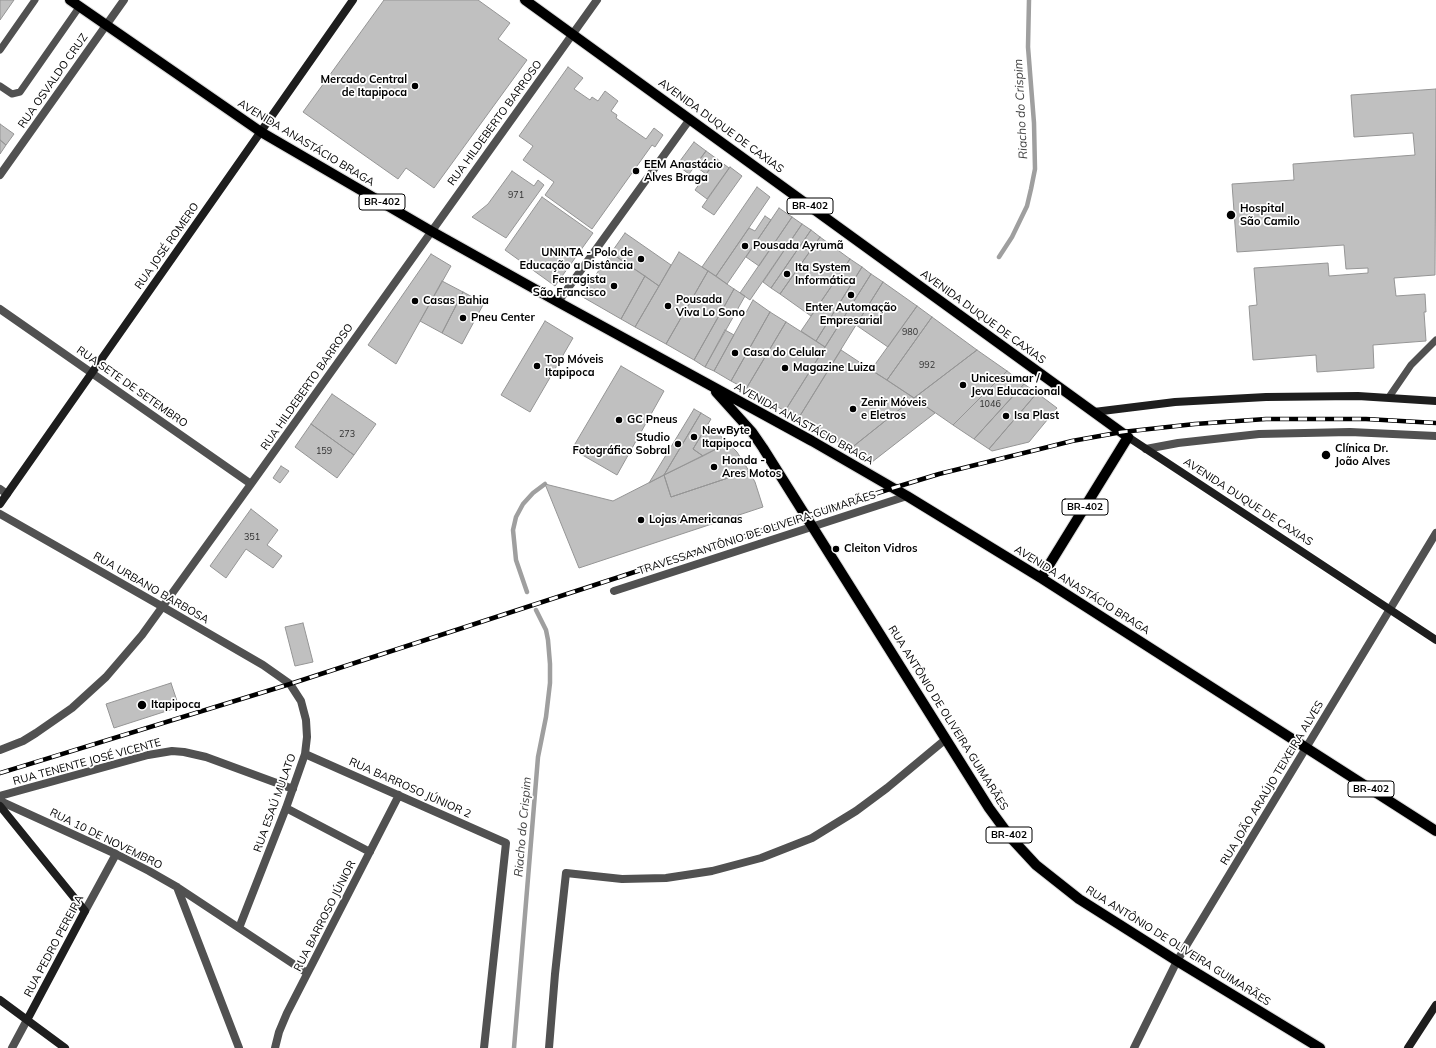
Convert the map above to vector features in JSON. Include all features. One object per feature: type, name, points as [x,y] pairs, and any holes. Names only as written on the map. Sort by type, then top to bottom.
[{"type":"main road","name":"AVENIDA ANASTÁCIO BRAGA","points":[[70,0],[261,132],[431,231],[812,441],[907,496],[1041,578],[1436,831]]},
{"type":"main road","name":"AVENIDA DUQUE DE CAXIAS","points":[[525,0],[1128,437]]},
{"type":"main road","name":"AVENIDA ANASTÁCIO BRAGA","points":[[708,384],[731,407],[752,432],[772,460],[806,516]]},
{"type":"main road","name":"BR-402","points":[[1041,578],[1128,437]]},
{"type":"main road","name":"RUA ANTÔNIO DE OLIVEIRA GUIMARÃES","points":[[806,516],[989,808],[1011,838],[1036,865],[1079,899],[1320,1048]]},
{"type":"street","name":"RUA OSVALDO CRUZ","points":[[0,175],[124,0]]},
{"type":"street","name":"RUA JOSÉ ROMERO","points":[[0,504],[3,492],[92,373],[353,0]]},
{"type":"street","name":"RUA HILDEBERTO BARROSO","points":[[0,750],[23,741],[54,721],[88,694],[123,658],[163,607],[597,0]]},
{"type":"street","points":[[558,302],[690,119]]},
{"type":"street","name":"RUA SETE DE SETEMBRO","points":[[0,309],[251,484]]},
{"type":"street","points":[[1094,412],[1175,402],[1266,396],[1389,397],[1436,401]]},
{"type":"street","points":[[1146,449],[1259,434],[1350,432],[1406,433],[1436,436]]},
{"type":"street","name":"AVENIDA DUQUE DE CAXIAS","points":[[1128,437],[1436,640]]},
{"type":"street","name":"TRAVESSA ANTÔNIO DE OLIVEIRA GUIMARÃES","points":[[614,591],[907,496]]},
{"type":"street","name":"RUA URBANO BARBOSA","points":[[0,514],[263,665],[290,684]]},
{"type":"street","name":"RUA JOÃO ARAÚJO TEIXEIRA ALVES","points":[[1134,1048],[1177,961],[1436,533]]},
{"type":"street","name":"RUA ESAÚ MULATO","points":[[239,928],[286,808],[305,754],[307,737],[306,720],[301,700],[290,684]]},
{"type":"street","points":[[549,1048],[566,873],[622,879],[666,878],[712,871],[761,858],[812,838],[856,811],[887,788],[946,739]]},
{"type":"street","name":"RUA TENENTE JOSÉ VICENTE","points":[[0,796],[148,755],[172,751],[206,757],[293,789]]},
{"type":"street","name":"RUA BARROSO JÚNIOR 2","points":[[305,754],[506,843],[484,1048]]},
{"type":"street","name":"RUA BARROSO JÚNIOR","points":[[275,1048],[284,1020],[307,973],[399,795]]},
{"type":"street","name":"RUA 10 DE NOVEMBRO","points":[[0,801],[116,854],[176,887],[307,973]]},
{"type":"street","points":[[0,806],[85,911]]},
{"type":"street","points":[[286,808],[370,852]]},
{"type":"street","name":"RUA PEDRO PEREIRA","points":[[12,1048],[116,854]]},
{"type":"street","points":[[176,887],[239,1048]]},
{"type":"street","points":[[0,1000],[65,1048]]},
{"type":"street","points":[[1408,1048],[1436,1004]]},
{"type":"lane","points":[[0,50],[35,0]]},
{"type":"lane","points":[[0,86],[12,94],[20,92],[80,6]]},
{"type":"lane","points":[[1389,397],[1411,364],[1436,340]]},
{"type":"building","points":[[0,0],[14,0],[0,20]]},
{"type":"building","name":"Mercado Central de Itapipoca","points":[[384,0],[478,0],[510,23],[498,39],[527,60],[434,188],[406,168],[398,179],[303,112]]},
{"type":"building","points":[[568,67],[583,78],[574,89],[590,100],[592,97],[598,101],[605,91],[618,101],[611,111],[617,115],[616,118],[646,139],[654,128],[663,135],[655,147],[652,145],[592,229],[545,195],[554,182],[523,160],[533,146],[519,136]]},
{"type":"building","points":[[1436,89],[1435,275],[1394,278],[1396,296],[1425,294],[1426,312],[1424,312],[1426,341],[1373,345],[1374,368],[1317,372],[1316,355],[1253,360],[1249,306],[1257,305],[1254,268],[1328,263],[1329,276],[1368,273],[1368,268],[1346,269],[1344,245],[1237,252],[1232,184],[1294,180],[1293,164],[1415,155],[1413,133],[1354,137],[1351,95]]},
{"type":"building","points":[[0,124],[14,134],[6,145],[0,140]]},
{"type":"building","points":[[0,140],[6,145],[0,154]]},
{"type":"building","points":[[694,142],[706,151],[689,174],[677,165]]},
{"type":"building","points":[[706,151],[717,159],[706,174],[695,166]]},
{"type":"building","points":[[717,159],[729,168],[707,199],[695,190]]},
{"type":"building","points":[[730,167],[742,176],[714,215],[702,207]]},
{"type":"building","points":[[512,171],[534,186],[538,180],[544,185],[506,238],[472,217],[488,204]]},
{"type":"building","points":[[757,187],[770,197],[716,276],[702,267]]},
{"type":"building","points":[[542,197],[593,233],[555,286],[505,250]]},
{"type":"building","points":[[779,208],[792,217],[759,266],[746,257]]},
{"type":"building","name":"Pousada Ayrumã","points":[[765,216],[771,220],[727,284],[716,276],[749,228],[755,231]]},
{"type":"building","points":[[792,217],[802,224],[750,300],[740,293]]},
{"type":"building","points":[[802,224],[811,230],[771,288],[763,282]]},
{"type":"building","name":"Ita System Informática","points":[[811,230],[820,237],[780,294],[771,288]]},
{"type":"building","name":"UNINTA - Polo de Educação a Distância","points":[[625,233],[671,265],[659,286],[611,253]]},
{"type":"building","points":[[820,237],[850,259],[811,316],[780,294]]},
{"type":"building","name":"Pousada Viva Lo Sono","points":[[679,252],[708,271],[666,344],[635,327]]},
{"type":"building","name":"Ferragista São Francisco","points":[[611,253],[645,276],[621,319],[581,296]]},
{"type":"building","name":"Casas Bahia","points":[[431,254],[451,266],[396,364],[368,345]]},
{"type":"building","points":[[850,259],[862,267],[816,341],[801,331]]},
{"type":"building","name":"Enter Automação Empresarial","points":[[862,267],[871,274],[825,347],[816,341]]},
{"type":"building","points":[[708,271],[734,289],[694,360],[666,344]]},
{"type":"building","points":[[871,274],[883,282],[856,325],[844,317]]},
{"type":"building","points":[[645,276],[659,286],[635,327],[621,319]]},
{"type":"building","points":[[442,281],[463,292],[442,333],[420,321]]},
{"type":"building","points":[[883,282],[917,306],[888,347],[856,325]]},
{"type":"building","points":[[734,289],[745,296],[705,367],[694,360]]},
{"type":"building","name":"Pneu Center","points":[[463,292],[484,303],[462,344],[442,333]]},
{"type":"building","name":"Casa do Celular","points":[[753,300],[770,312],[731,381],[714,371]]},
{"type":"building","points":[[917,306],[932,317],[887,380],[871,370]]},
{"type":"building","points":[[770,312],[786,322],[746,389],[731,381]]},
{"type":"building","points":[[844,317],[856,325],[798,419],[785,411]]},
{"type":"building","points":[[932,317],[977,350],[914,398],[887,380]]},
{"type":"building","name":"Top Móveis Itapipoca","points":[[545,321],[573,338],[530,412],[501,395]]},
{"type":"building","name":"Magazine Luiza","points":[[786,322],[825,347],[785,411],[746,389]]},
{"type":"building","points":[[725,330],[734,335],[714,371],[705,367]]},
{"type":"building","name":"Zenir Móveis e Eletros","points":[[841,350],[914,398],[850,449],[798,419]]},
{"type":"building","name":"Unicesumar / Jeva Educacional","points":[[977,350],[1007,371],[953,425],[914,398]]},
{"type":"building","name":"GC Pneus","points":[[621,366],[664,391],[617,475],[572,449]]},
{"type":"building","points":[[1007,371],[1024,384],[974,439],[953,425]]},
{"type":"building","name":"Isa Plast","points":[[1024,384],[1037,393],[989,449],[974,439]]},
{"type":"building","points":[[1037,393],[1057,408],[1029,442],[992,451],[989,449]]},
{"type":"building","points":[[332,394],[376,424],[354,455],[311,424]]},
{"type":"building","points":[[914,398],[935,413],[872,462],[850,449]]},
{"type":"building","name":"Studio Fotográfico Sobral","points":[[694,409],[701,413],[664,475],[649,483]]},
{"type":"building","name":"NewByte Itapipoca","points":[[701,413],[711,419],[693,449],[703,456],[664,475]]},
{"type":"building","points":[[311,424],[354,455],[337,478],[295,447]]},
{"type":"building","points":[[708,424],[728,443],[703,456],[693,449]]},
{"type":"building","name":"Honda - Ares Motos","points":[[728,443],[737,452],[749,471],[671,497],[664,475]]},
{"type":"building","points":[[281,466],[289,471],[280,483],[273,478]]},
{"type":"building","name":"Lojas Americanas","points":[[749,471],[755,482],[763,507],[579,568],[545,484],[613,501],[664,475],[671,497]]},
{"type":"building","points":[[251,509],[278,530],[267,545],[282,556],[273,568],[246,549],[226,578],[210,566]]},
{"type":"building","points":[[303,623],[313,662],[295,666],[285,627]]},
{"type":"building","name":"Itapipoca","points":[[171,683],[179,707],[114,728],[106,704]]},
{"type":"waterway","name":"Riacho do Crispim","points":[[999,257],[1012,237],[1027,206],[1035,169],[1034,123],[1028,47],[1029,0]]},
{"type":"waterway","name":"Riacho do Crispim","points":[[527,592],[516,560],[513,530],[516,517],[523,504],[533,493],[545,484]]},
{"type":"waterway","name":"Riacho do Crispim","points":[[514,1048],[538,757],[546,717],[550,683],[548,640],[546,630],[536,610]]},
{"type":"railway","points":[[0,773],[290,684],[893,488],[939,474],[1072,441],[1122,432],[1195,424],[1266,419],[1366,419],[1436,423]]},
{"type":"place","name":"Mercado Central de Itapipoca","points":[[415,86]]},
{"type":"place","name":"EEM Anastácio Alves Braga","points":[[636,171]]},
{"type":"place","name":"Hospital São Camilo","points":[[1231,215]]},
{"type":"place","name":"Pousada Ayrumã","points":[[745,246]]},
{"type":"place","name":"UNINTA - Polo de Educação a Distância","points":[[641,259]]},
{"type":"place","name":"Ita System Informática","points":[[787,274]]},
{"type":"place","name":"Ferragista São Francisco","points":[[614,286]]},
{"type":"place","name":"Enter Automação Empresarial","points":[[851,295]]},
{"type":"place","name":"Casas Bahia","points":[[415,301]]},
{"type":"place","name":"Pousada Viva Lo Sono","points":[[668,306]]},
{"type":"place","name":"Pneu Center","points":[[463,318]]},
{"type":"place","name":"Casa do Celular","points":[[735,353]]},
{"type":"place","name":"Top Móveis Itapipoca","points":[[537,366]]},
{"type":"place","name":"Magazine Luiza","points":[[785,368]]},
{"type":"place","name":"Unicesumar / Jeva Educacional","points":[[963,385]]},
{"type":"place","name":"Zenir Móveis e Eletros","points":[[853,409]]},
{"type":"place","name":"Isa Plast","points":[[1006,416]]},
{"type":"place","name":"GC Pneus","points":[[619,420]]},
{"type":"place","name":"NewByte Itapipoca","points":[[694,437]]},
{"type":"place","name":"Studio Fotográfico Sobral","points":[[678,444]]},
{"type":"place","name":"Clínica Dr. João Alves","points":[[1326,455]]},
{"type":"place","name":"Honda - Ares Motos","points":[[714,467]]},
{"type":"place","name":"Lojas Americanas","points":[[641,520]]},
{"type":"place","name":"Cleiton Vidros","points":[[836,549]]},
{"type":"place","name":"Itapipoca","points":[[142,705]]}]
